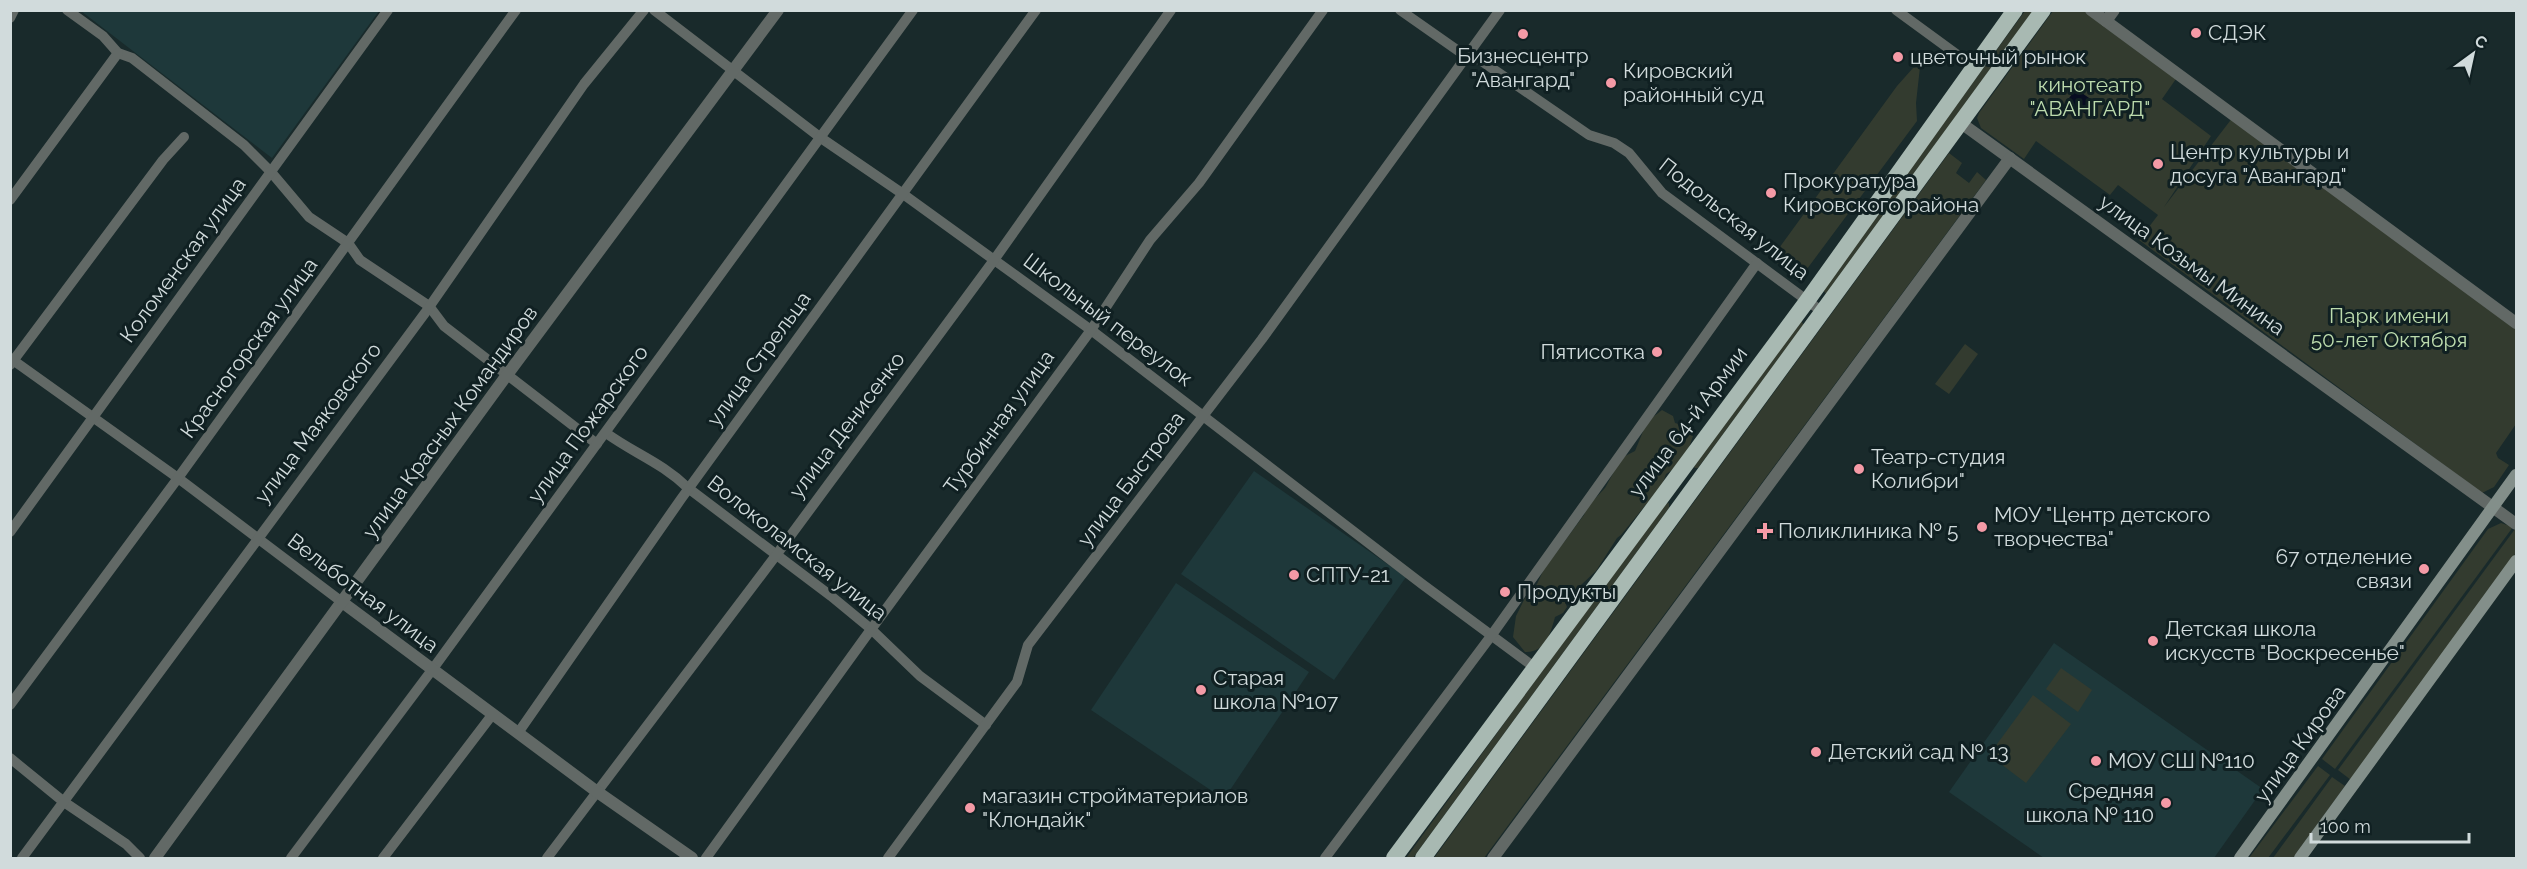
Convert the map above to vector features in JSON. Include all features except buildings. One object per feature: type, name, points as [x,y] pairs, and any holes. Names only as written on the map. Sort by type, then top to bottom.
[{"type":"highway","name":"улица 64-й Армии","points":[[1423,858],[1824,313],[2043,10]]},
{"type":"highway","name":"улица 64-й Армии","points":[[1394,858],[1807,301],[2012,11]]},
{"type":"highway","points":[[1677,475],[1695,489]]},
{"type":"main road","name":"улица Кирова","points":[[2240,858],[2517,475]]},
{"type":"main road","points":[[2300,858],[2517,561]]},
{"type":"street","points":[[10,18],[14,10]]},
{"type":"street","points":[[67,10],[103,36],[118,53],[132,58],[169,85],[244,145],[271,172],[309,217],[348,243],[360,260],[429,306],[444,326],[597,444]]},
{"type":"street","name":"Коломенская улица","points":[[10,532],[388,10]]},
{"type":"street","name":"Красногорская улица","points":[[10,705],[178,478],[516,10]]},
{"type":"street","name":"улица Маяковского","points":[[22,858],[429,306],[585,84],[644,10]]},
{"type":"street","name":"Школьный переулок","points":[[654,10],[821,138],[903,194],[1091,330],[1534,667]]},
{"type":"street","name":"улица Красных Командиров","points":[[155,858],[508,374],[778,10]]},
{"type":"street","name":"улица Пожарского","points":[[291,858],[606,433],[913,10]]},
{"type":"street","name":"улица Стрельца","points":[[519,733],[688,488],[1036,10]]},
{"type":"street","name":"улица Денисенко","points":[[547,858],[994,260],[1171,10]]},
{"type":"street","name":"Турбинная улица","points":[[706,858],[871,628],[1091,330],[1150,240],[1199,183],[1323,10]]},
{"type":"street","name":"Подольская улица","points":[[1400,10],[1467,57],[1480,60],[1589,135],[1614,143],[1629,153],[1662,193],[1824,313]]},
{"type":"street","name":"улица Быстрова","points":[[888,858],[1017,682],[1028,645],[1204,416],[1500,10]]},
{"type":"street","points":[[1896,10],[1974,67]]},
{"type":"street","points":[[2091,10],[2517,323]]},
{"type":"street","points":[[2106,21],[2114,10]]},
{"type":"street","points":[[10,200],[118,53]]},
{"type":"street","name":"улица Козьмы Минина","points":[[1961,123],[2517,524]]},
{"type":"street","points":[[12,361],[163,160],[184,137]]},
{"type":"street","points":[[1493,858],[2010,158]]},
{"type":"street","name":"улица 64-й Армии","points":[[1325,858],[1491,636],[1757,263]]},
{"type":"street","name":"Вельботная улица","points":[[12,361],[178,478],[492,715],[692,858]]},
{"type":"street","name":"Волоколамская улица","points":[[606,433],[627,449],[650,458],[675,475],[688,488],[807,576],[871,628],[920,676],[986,725]]},
{"type":"street","points":[[383,858],[492,715]]},
{"type":"street","points":[[10,758],[64,802],[126,844],[140,858]]},
{"type":"shaded area","points":[[81,11],[379,11],[272,158]]},
{"type":"shaded area","points":[[2076,89],[2095,102],[2086,114],[2066,102]]},
{"type":"shaded area","name":"СПТУ-21","points":[[1254,471],[1406,577],[1334,680],[1181,574]]},
{"type":"shaded area","name":"Старая школа №107","points":[[1176,583],[1309,672],[1224,799],[1091,710]]},
{"type":"shaded area","name":"МОУ СШ №110","points":[[2054,643],[2263,789],[2214,858],[2044,858],[1949,792]]},
{"type":"green space","points":[[2025,11],[2033,11],[1826,294],[1823,290],[1825,286]]},
{"type":"green space","name":"Парк имени 50-лет Октября","points":[[2053,11],[2085,11],[2178,76],[2162,99],[2211,136],[2164,207],[2233,117],[2516,325],[2516,424],[2496,453],[2498,458],[2509,465],[2494,487],[2482,493],[2139,240],[2158,215],[2118,185],[2110,195],[2036,141],[2024,159],[1981,128],[1977,118],[1979,113]]},
{"type":"green space","points":[[1920,67],[1916,103],[1917,121],[1804,273],[1796,276],[1771,259],[1897,86],[1913,68]]},
{"type":"green space","points":[[1949,153],[1962,163],[1956,173],[1969,183],[1977,172],[1986,180],[1484,858],[1434,858]]},
{"type":"green space","points":[[1801,321],[1804,325],[1698,468],[1695,468],[1693,466]]},
{"type":"green space","points":[[1965,344],[1978,354],[1949,394],[1935,384]]},
{"type":"green space","points":[[1662,410],[1673,416],[1675,423],[1690,427],[1693,436],[1687,453],[1675,468],[1666,474],[1662,485],[1617,538],[1596,571],[1568,597],[1565,602],[1567,607],[1563,613],[1555,617],[1543,645],[1538,649],[1525,652],[1513,637],[1516,616],[1525,598],[1537,584],[1544,569],[1584,515],[1587,507],[1605,488],[1625,456],[1635,451],[1644,429]]},
{"type":"green space","points":[[1669,503],[1669,508],[1413,858],[1406,858],[1664,504]]},
{"type":"green space","points":[[2501,523],[2513,527],[2335,769],[2322,759],[2488,529]]},
{"type":"green space","points":[[2515,529],[2516,553],[2351,780],[2338,770]]},
{"type":"green space","points":[[2061,668],[2092,690],[2078,712],[2046,689]]},
{"type":"green space","points":[[2033,695],[2071,724],[2026,783],[1989,755]]},
{"type":"green space","points":[[2318,766],[2330,775],[2268,858],[2249,858]]},
{"type":"green space","points":[[2332,777],[2345,786],[2293,858],[2273,858]]},
{"type":"place","name":"СДЭК","points":[[2196,33]]},
{"type":"place","name":"Бизнесцентр \"Авангард\"","points":[[1523,34]]},
{"type":"place","name":"цветочный рынок","points":[[1898,57]]},
{"type":"place","name":"Кировский районный суд","points":[[1611,83]]},
{"type":"place","name":"Центр культуры и досуга \"Авангард\"","points":[[2158,164]]},
{"type":"place","name":"Прокуратура Кировского района","points":[[1771,193]]},
{"type":"place","name":"Пятисотка","points":[[1657,352]]},
{"type":"place","name":"Театр-студия Колибри\"","points":[[1859,469]]},
{"type":"place","name":"МОУ \"Центр детского творчества\"","points":[[1982,527]]},
{"type":"place","name":"Поликлиника № 5","points":[[1765,531]]},
{"type":"place","name":"67 отделение связи","points":[[2424,569]]},
{"type":"place","name":"СПТУ-21","points":[[1294,575]]},
{"type":"place","name":"Продукты","points":[[1505,592]]},
{"type":"place","name":"Детская школа искусств \"Воскресенье\"","points":[[2153,641]]},
{"type":"place","name":"Старая школа №107","points":[[1201,690]]},
{"type":"place","name":"Детский сад № 13","points":[[1816,752]]},
{"type":"place","name":"МОУ СШ №110","points":[[2096,761]]},
{"type":"place","name":"Средняя школа № 110","points":[[2166,803]]},
{"type":"place","name":"магазин стройматериалов \"Клондайк\"","points":[[970,808]]},
{"type":"park label","name":"кинотеатр \"АВАНГАРД\"","points":[[2090,97]]}]
